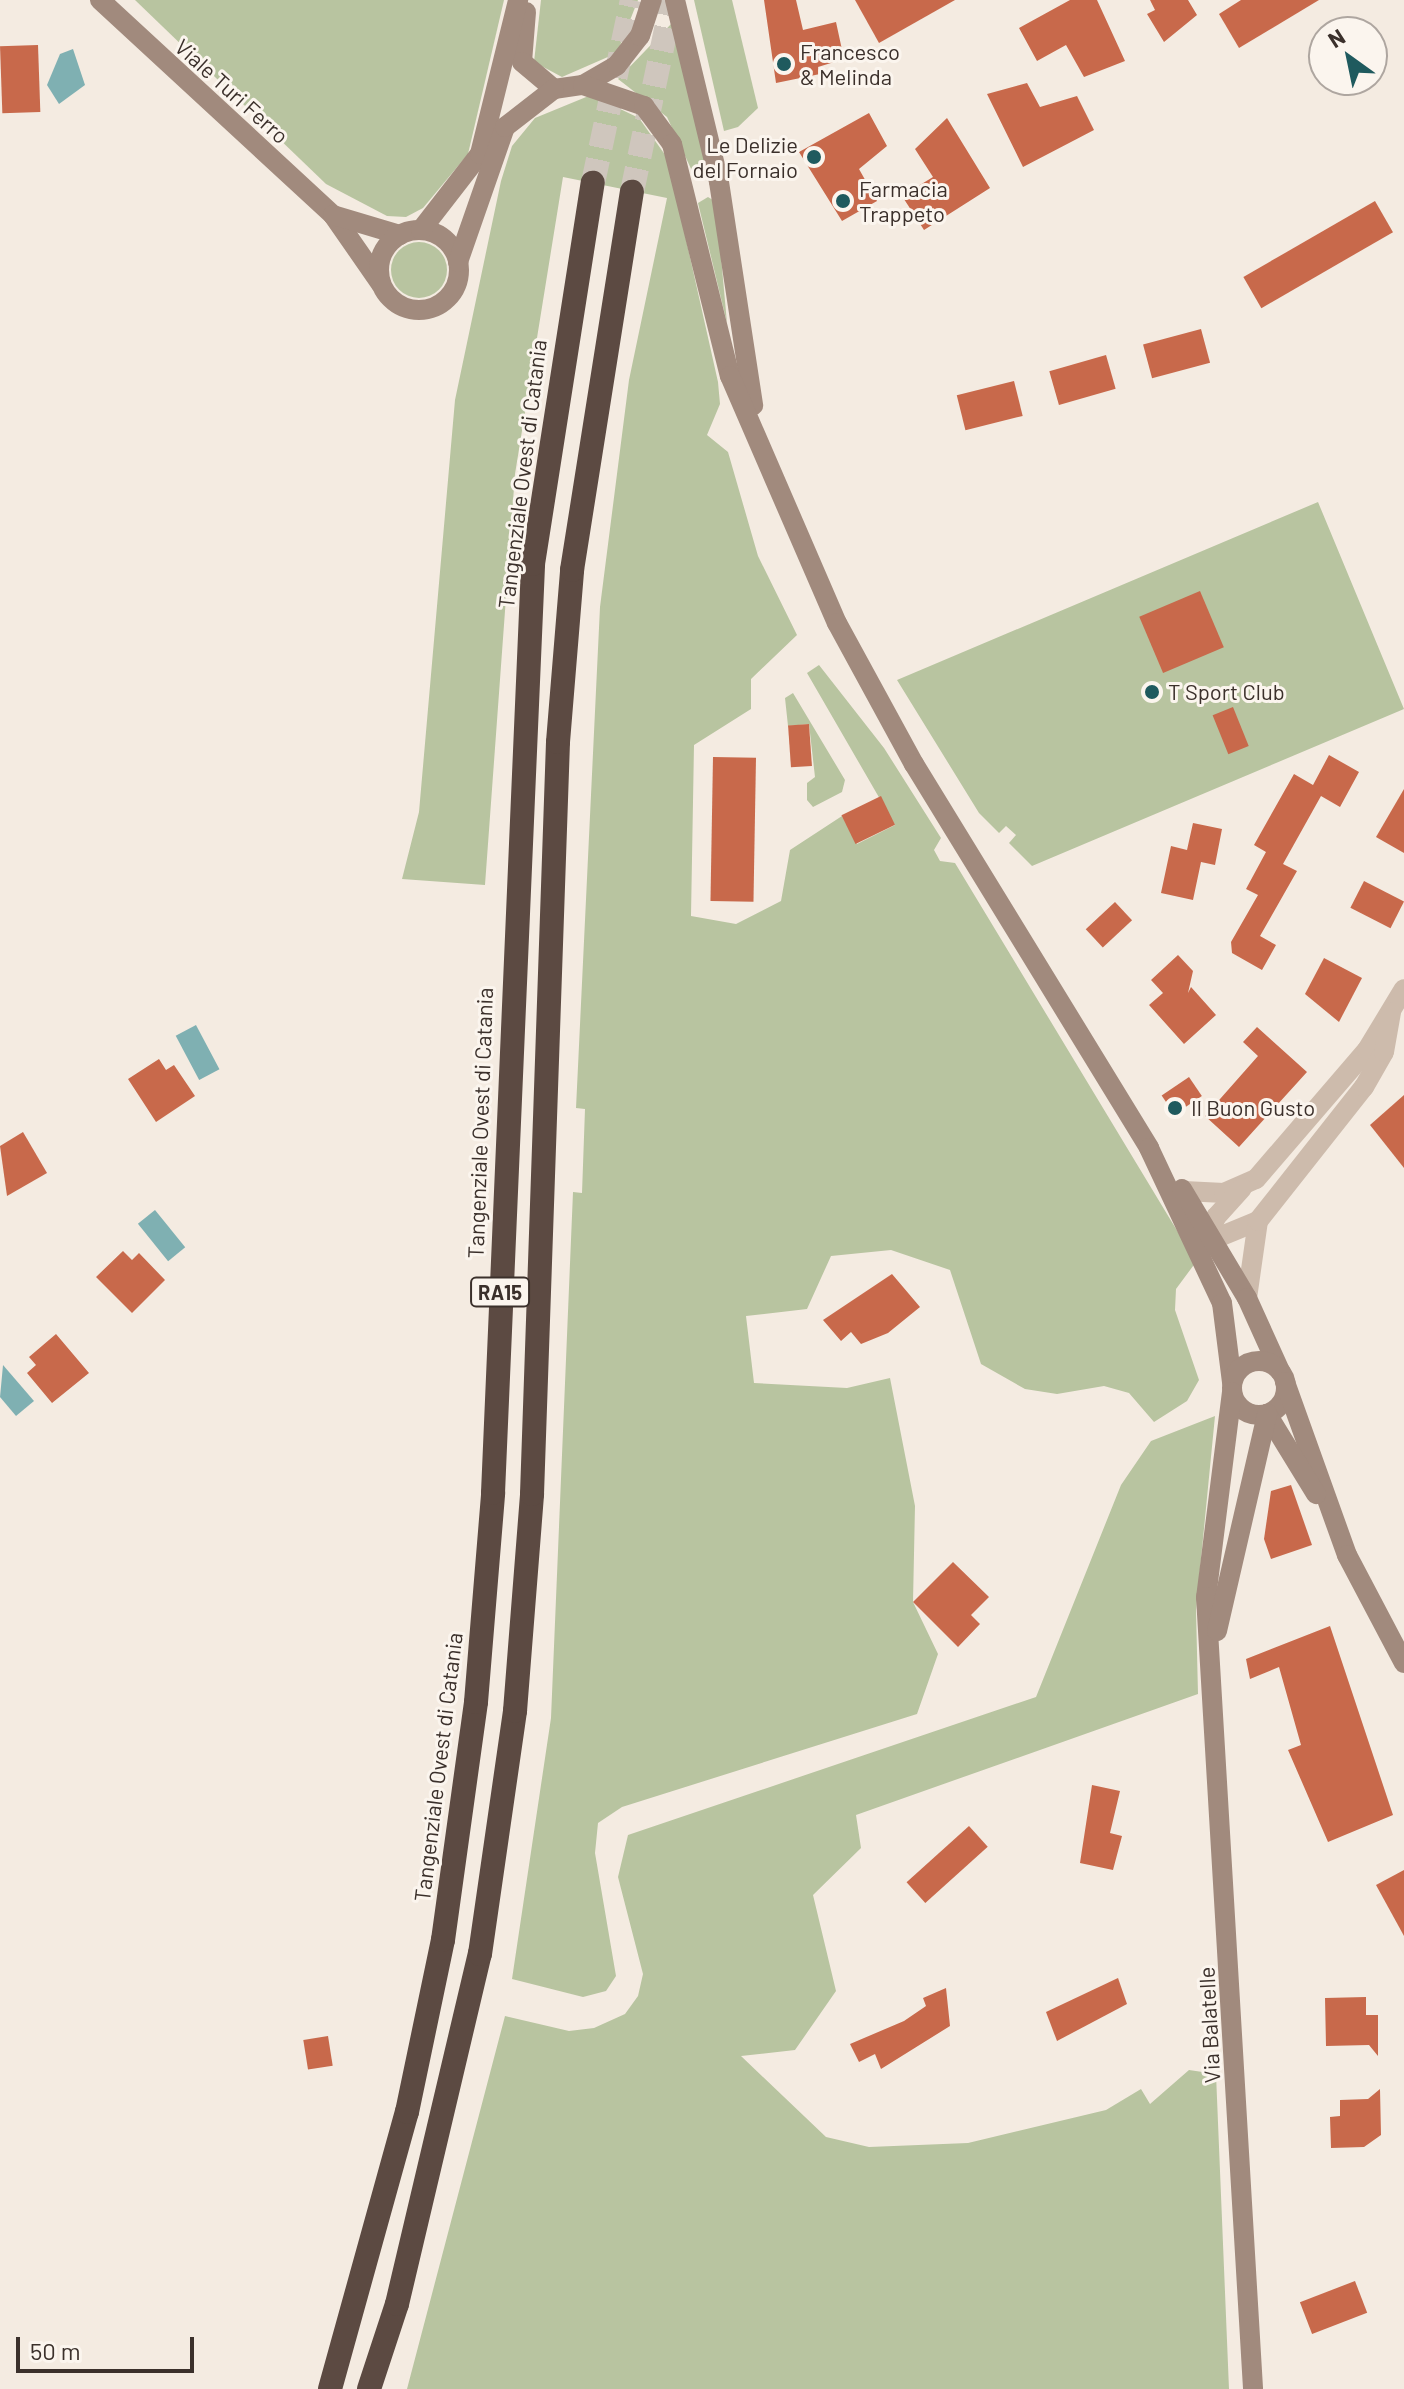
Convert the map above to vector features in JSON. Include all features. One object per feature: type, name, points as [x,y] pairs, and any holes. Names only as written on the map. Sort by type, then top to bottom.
[{"type":"highway","name":"Tangenziale Ovest di Catania","points":[[330,2389],[407,2112],[443,1940],[476,1702],[493,1493],[533,564],[593,183]]},
{"type":"highway","name":"RA15","points":[[369,2389],[397,2304],[480,1954],[515,1711],[532,1494],[563,680],[597,393],[632,192]]},
{"type":"main road","name":"Viale Turi Ferro","points":[[100,0],[333,215]]},
{"type":"main road","points":[[421,230],[480,154],[518,0]]},
{"type":"main road","points":[[528,0],[522,62],[554,89]]},
{"type":"main road","points":[[583,85],[632,48],[652,0]]},
{"type":"main road","points":[[675,0],[719,182],[735,321],[762,444]]},
{"type":"main road","points":[[333,215],[400,306],[430,309],[453,291],[458,262],[505,127],[554,89],[583,85],[632,98],[672,144],[730,376],[860,669],[1149,1148],[1203,1259],[1230,1329],[1232,1387],[1206,1597],[1213,1659]]},
{"type":"main road","points":[[333,215],[400,235],[421,230],[443,238],[458,262]]},
{"type":"main road","points":[[381,284],[381,256],[400,235]]},
{"type":"main road","points":[[1149,1148],[1184,1191],[1247,1298],[1283,1377],[1335,1525]]},
{"type":"main road","points":[[1232,1387],[1253,1362],[1283,1377]]},
{"type":"main road","points":[[1213,1659],[1255,1461],[1267,1414],[1283,1400],[1283,1377]]},
{"type":"main road","points":[[1232,1387],[1244,1411],[1267,1414]]},
{"type":"main road","points":[[1267,1414],[1335,1525],[1404,1663]]},
{"type":"main road","points":[[1255,1461],[1269,1452],[1293,1455]]},
{"type":"main road","name":"Via Balatelle","points":[[1213,1659],[1253,2389]]},
{"type":"street","points":[[1186,1224],[1208,1232],[1231,1235],[1258,1221],[1385,1052],[1391,1013],[1404,989]]},
{"type":"street","points":[[1203,1259],[1208,1232],[1245,1185],[1385,1052]]},
{"type":"street","points":[[1184,1191],[1224,1193],[1245,1185]]},
{"type":"street","points":[[1247,1298],[1258,1221]]},
{"type":"green space","points":[[135,0],[504,0],[468,154],[423,208],[406,217],[387,216],[326,184]]},
{"type":"green space","points":[[541,0],[638,0],[617,53],[562,77],[534,62]]},
{"type":"green space","points":[[694,0],[732,0],[758,108],[738,127],[724,131]]},
{"type":"green space","points":[[672,23],[708,170],[703,176],[693,173],[667,117],[618,79]]},
{"type":"green space","points":[[591,95],[639,118],[668,159],[718,382],[720,404],[707,435],[728,452],[758,556],[797,635],[751,679],[751,709],[694,745],[691,916],[736,924],[781,901],[790,850],[842,816],[857,844],[895,825],[807,673],[819,665],[884,748],[941,838],[934,850],[940,861],[955,863],[1196,1262],[1176,1289],[1175,1310],[1199,1380],[1187,1401],[1154,1422],[1129,1393],[1104,1386],[1057,1394],[1025,1389],[981,1364],[950,1270],[891,1250],[831,1256],[807,1309],[746,1316],[754,1383],[847,1388],[890,1378],[915,1506],[913,1602],[938,1654],[917,1714],[622,1807],[598,1823],[595,1853],[616,1976],[606,1991],[583,1997],[512,1979],[551,1718],[573,1192],[582,1193],[585,1109],[576,1108],[600,607],[629,380],[667,198],[563,177],[515,474],[485,885],[402,879],[419,812],[455,400],[501,181],[512,146],[535,118]]},
{"type":"green space","points":[[708,197],[716,202],[727,323],[698,203]]},
{"type":"green space","points":[[419,242],[439,250],[447,270],[439,290],[419,298],[399,290],[391,270],[399,250]]},
{"type":"green space","name":"T Sport Club","points":[[1318,502],[1404,709],[1032,866],[1009,843],[1016,835],[1006,826],[999,833],[979,813],[897,680]]},
{"type":"green space","points":[[793,693],[845,780],[842,792],[813,807],[807,800],[807,783],[815,777],[809,724],[788,726],[785,698]]},
{"type":"green space","points":[[1215,1416],[1196,1610],[1198,1694],[856,1815],[861,1848],[813,1895],[836,1991],[795,2050],[741,2056],[826,2137],[869,2147],[968,2143],[1106,2110],[1141,2089],[1150,2104],[1189,2070],[1216,2074],[1229,2389],[407,2389],[505,2016],[569,2031],[594,2028],[625,2014],[638,1996],[643,1974],[618,1877],[628,1835],[1036,1697],[1121,1485],[1151,1441]]},
{"type":"water","points":[[73,49],[85,85],[59,104],[47,85],[60,54]]},
{"type":"water","points":[[196,1025],[219,1069],[199,1080],[176,1036]]},
{"type":"water","points":[[155,1210],[185,1247],[168,1261],[138,1224]]},
{"type":"water","points":[[3,1365],[34,1401],[16,1416],[0,1397]]},
{"type":"building","points":[[764,0],[796,0],[803,30],[836,22],[844,59],[818,67],[820,74],[776,83]]},
{"type":"building","points":[[855,0],[955,0],[879,43]]},
{"type":"building","points":[[1070,0],[1097,0],[1125,61],[1084,77],[1066,45],[1037,61],[1019,28]]},
{"type":"building","points":[[1150,0],[1188,0],[1197,15],[1164,42],[1147,14],[1155,10]]},
{"type":"building","points":[[1241,0],[1319,0],[1239,48],[1219,14]]},
{"type":"building","points":[[38,45],[40,112],[2,113],[0,46]]},
{"type":"building","points":[[1027,83],[1040,107],[1077,96],[1094,130],[1023,167],[987,94]]},
{"type":"building","points":[[869,113],[887,146],[859,169],[877,201],[842,221],[799,152]]},
{"type":"building","points":[[947,118],[990,188],[924,230],[902,196],[933,177],[915,149]]},
{"type":"building","points":[[1375,201],[1393,232],[1261,308],[1243,277]]},
{"type":"building","points":[[1201,329],[1210,363],[1152,378],[1143,345]]},
{"type":"building","points":[[1106,355],[1116,389],[1059,405],[1049,371]]},
{"type":"building","points":[[1014,381],[1023,416],[965,430],[957,395]]},
{"type":"building","points":[[1200,591],[1224,647],[1163,673],[1139,617]]},
{"type":"building","points":[[1233,707],[1249,746],[1228,754],[1213,715]]},
{"type":"building","points":[[809,724],[812,766],[791,767],[788,725]]},
{"type":"building","points":[[1329,755],[1359,772],[1340,807],[1321,796],[1283,864],[1297,871],[1260,936],[1276,945],[1262,970],[1232,953],[1231,942],[1258,895],[1246,889],[1266,852],[1254,845],[1294,774],[1313,785]]},
{"type":"building","points":[[713,757],[756,758],[753,902],[710,901]]},
{"type":"building","points":[[1404,789],[1404,853],[1376,837]]},
{"type":"building","points":[[881,796],[895,825],[855,844],[841,815]]},
{"type":"building","points":[[1193,823],[1222,829],[1215,865],[1201,862],[1193,900],[1161,893],[1171,846],[1187,850]]},
{"type":"building","points":[[1364,881],[1404,901],[1390,928],[1350,908]]},
{"type":"building","points":[[1115,902],[1132,920],[1103,948],[1086,929]]},
{"type":"building","points":[[1178,955],[1193,971],[1188,993],[1191,987],[1216,1015],[1184,1044],[1149,1005],[1163,993],[1151,980]]},
{"type":"building","points":[[1324,958],[1362,978],[1339,1022],[1305,994]]},
{"type":"building","points":[[1257,1027],[1307,1072],[1239,1147],[1205,1116],[1258,1056],[1243,1042]]},
{"type":"building","points":[[159,1059],[166,1070],[174,1065],[195,1096],[156,1122],[128,1079]]},
{"type":"building","points":[[1189,1077],[1202,1096],[1175,1115],[1162,1095]]},
{"type":"building","points":[[1404,1095],[1404,1168],[1370,1125]]},
{"type":"building","points":[[23,1132],[47,1173],[7,1196],[0,1146]]},
{"type":"building","points":[[123,1251],[132,1260],[139,1253],[165,1280],[132,1313],[96,1277]]},
{"type":"building","points":[[892,1274],[920,1307],[888,1333],[861,1344],[851,1332],[841,1341],[823,1320]]},
{"type":"building","points":[[56,1334],[89,1373],[52,1403],[27,1373],[36,1365],[29,1357]]},
{"type":"building","points":[[1291,1485],[1312,1545],[1271,1559],[1264,1539],[1271,1491]]},
{"type":"building","points":[[953,1562],[989,1597],[971,1615],[980,1624],[958,1647],[913,1602]]},
{"type":"building","points":[[1330,1626],[1393,1815],[1328,1842],[1288,1750],[1301,1745],[1279,1667],[1250,1679],[1246,1659]]},
{"type":"building","points":[[1092,1785],[1120,1791],[1110,1833],[1122,1836],[1113,1870],[1080,1863]]},
{"type":"building","points":[[969,1826],[988,1847],[925,1903],[907,1882]]},
{"type":"building","points":[[1404,1870],[1404,1936],[1376,1885]]},
{"type":"building","points":[[1118,1978],[1127,2004],[1057,2041],[1046,2012]]},
{"type":"building","points":[[946,1988],[950,2026],[881,2069],[875,2054],[859,2062],[850,2044],[904,2021],[926,2006],[923,1998]]},
{"type":"building","points":[[1366,1997],[1366,2015],[1378,2015],[1378,2056],[1369,2045],[1326,2046],[1325,1998]]},
{"type":"building","points":[[328,2036],[333,2066],[308,2070],[303,2040]]},
{"type":"building","points":[[1380,2089],[1381,2135],[1364,2147],[1331,2148],[1330,2117],[1340,2116],[1340,2100],[1368,2099]]},
{"type":"building","points":[[1355,2281],[1367,2313],[1312,2334],[1300,2302]]},
{"type":"tunnel","points":[[593,183],[632,0]]},
{"type":"tunnel","points":[[632,192],[672,0]]},
{"type":"place","name":"Francesco & Melinda","points":[[784,64]]},
{"type":"place","name":"Le Delizie del Fornaio","points":[[814,157]]},
{"type":"place","name":"Farmacia Trappeto","points":[[843,201]]},
{"type":"place","name":"T Sport Club","points":[[1152,692]]},
{"type":"place","name":"Il Buon Gusto","points":[[1175,1108]]}]
